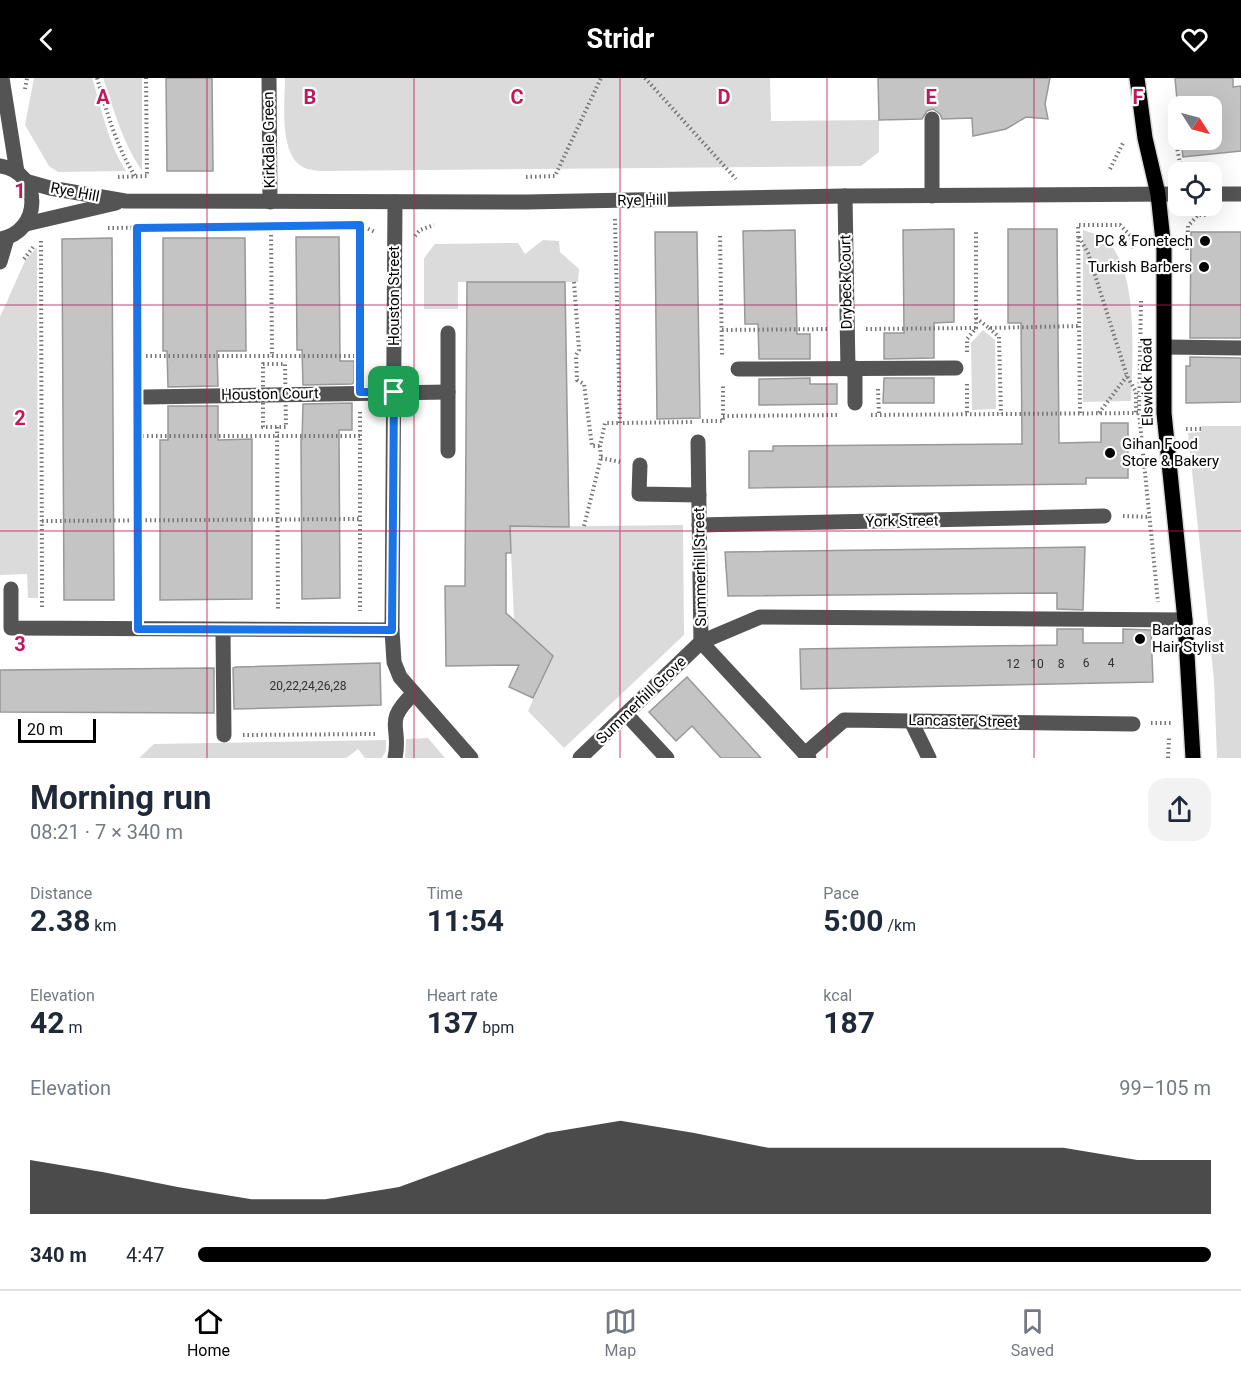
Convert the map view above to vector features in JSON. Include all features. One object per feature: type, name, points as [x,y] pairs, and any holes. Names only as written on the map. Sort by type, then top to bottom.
[{"type":"main road","name":"Elswick Road","points":[[1137,78],[1145,138],[1158,194],[1164,250],[1164,413],[1185,620],[1193,758]]},
{"type":"street","points":[[0,262],[4,238],[18,232],[26,224],[31,214],[32,202],[31,191],[21,177],[2,78]]},
{"type":"street","name":"Kirkdale Green","points":[[269,78],[270,202]]},
{"type":"street","points":[[932,119],[932,196]]},
{"type":"street","name":"Rye Hill","points":[[0,166],[50,188],[125,201],[395,202],[1168,194]]},
{"type":"street","points":[[1222,194],[1241,194]]},
{"type":"street","name":"Drybeck Court","points":[[845,196],[855,403]]},
{"type":"street","name":"Rye Hill","points":[[26,224],[125,201]]},
{"type":"street","name":"Houston Street","points":[[395,202],[392,630],[394,662],[400,676],[471,758]]},
{"type":"street","points":[[448,333],[448,451]]},
{"type":"street","points":[[1165,347],[1241,348]]},
{"type":"street","points":[[730,371],[962,364]]},
{"type":"street","name":"Houston Court","points":[[141,393],[448,392]]},
{"type":"street","name":"Summerhill Street","points":[[698,442],[701,642],[807,756]]},
{"type":"street","points":[[640,465],[639,494],[699,495]]},
{"type":"street","name":"York Street","points":[[699,525],[1104,516]]},
{"type":"street","points":[[11,589],[11,628],[392,630]]},
{"type":"street","points":[[701,642],[760,617],[1185,620]]},
{"type":"street","points":[[223,630],[224,735]]},
{"type":"street","name":"Summerhill Grove","points":[[580,758],[701,642]]},
{"type":"street","points":[[395,758],[393,722],[401,706],[414,693]]},
{"type":"street","points":[[627,715],[667,758]]},
{"type":"street","name":"Lancaster Street","points":[[807,756],[844,720],[1133,724]]},
{"type":"street","points":[[911,721],[929,758]]},
{"type":"path","points":[[24,96],[27,78]]},
{"type":"path","points":[[97,78],[107,115],[123,157],[136,176]]},
{"type":"path","points":[[114,177],[147,176],[146,78]]},
{"type":"path","points":[[526,177],[555,176],[601,78]]},
{"type":"path","points":[[645,78],[752,197]]},
{"type":"path","points":[[1110,168],[1123,143]]},
{"type":"path","points":[[615,200],[620,423]]},
{"type":"path","points":[[1187,250],[1188,226],[1197,216]]},
{"type":"path","points":[[413,239],[420,231],[432,225],[444,224]]},
{"type":"path","points":[[360,225],[360,630]]},
{"type":"path","points":[[102,228],[360,225],[372,229],[380,237]]},
{"type":"path","points":[[1080,413],[1078,225],[1120,225],[1131,236],[1134,251]]},
{"type":"path","points":[[271,226],[272,363]]},
{"type":"path","points":[[137,228],[137,356],[141,393]]},
{"type":"path","points":[[962,364],[967,339],[976,328],[976,230]]},
{"type":"path","points":[[19,269],[29,253],[48,236]]},
{"type":"path","points":[[720,236],[722,362]]},
{"type":"path","points":[[1078,236],[1088,253],[1127,376],[1136,392],[1136,413]]},
{"type":"path","points":[[41,240],[43,628]]},
{"type":"path","points":[[574,282],[579,350],[576,355],[577,380],[584,384],[592,446],[600,446]]},
{"type":"path","points":[[976,318],[999,337],[1001,414]]},
{"type":"path","points":[[989,328],[1079,326]]},
{"type":"path","points":[[137,356],[360,356]]},
{"type":"path","points":[[730,371],[723,418],[843,415]]},
{"type":"path","points":[[1099,413],[1127,376]]},
{"type":"path","points":[[967,382],[967,414]]},
{"type":"path","points":[[878,399],[879,415]]},
{"type":"path","points":[[138,413],[138,629]]},
{"type":"path","points":[[867,415],[1164,413]]},
{"type":"path","points":[[584,526],[601,458],[600,446],[605,423],[698,422]]},
{"type":"path","points":[[277,427],[278,630]]},
{"type":"path","points":[[1188,429],[1201,429]]},
{"type":"path","points":[[138,436],[360,436]]},
{"type":"path","points":[[1104,516],[1175,517]]},
{"type":"path","points":[[42,521],[360,519]]},
{"type":"path","points":[[1133,724],[1192,724]]},
{"type":"path","points":[[224,735],[395,734]]},
{"type":"shaded area","points":[[34,78],[92,78],[110,138],[126,171],[58,172],[49,166],[25,125]]},
{"type":"shaded area","points":[[103,78],[142,78],[142,171],[124,138]]},
{"type":"shaded area","points":[[285,78],[770,78],[771,121],[879,120],[879,152],[861,166],[320,171],[305,168],[296,162],[290,152],[284,114]]},
{"type":"shaded area","points":[[1083,230],[1100,236],[1113,248],[1122,266],[1131,312],[1131,401],[1083,402]]},
{"type":"shaded area","points":[[543,240],[559,241],[560,252],[579,269],[578,282],[458,282],[458,309],[424,309],[424,258],[435,244],[518,243],[525,254]]},
{"type":"shaded area","points":[[37,247],[38,598],[28,598],[27,574],[0,575],[0,317],[25,261]]},
{"type":"shaded area","points":[[983,330],[995,340],[996,409],[972,410],[971,343]]},
{"type":"shaded area","points":[[1200,426],[1241,426],[1241,758],[1217,758],[1214,680],[1188,433],[1201,432]]},
{"type":"shaded area","points":[[683,525],[684,635],[564,748],[528,711],[553,656],[514,620],[510,527]]},
{"type":"shaded area","points":[[428,738],[445,758],[405,758],[406,739]]},
{"type":"shaded area","points":[[386,740],[386,751],[382,758],[365,758],[358,749],[346,758],[139,758],[154,744]]},
{"type":"building","points":[[166,78],[212,78],[213,171],[167,171]]},
{"type":"building","points":[[878,78],[1050,78],[1045,104],[1048,119],[1026,117],[1006,129],[973,136],[972,118],[942,119],[940,114],[933,109],[927,111],[922,119],[879,120]]},
{"type":"building","points":[[1175,78],[1233,78],[1233,87],[1241,86],[1241,151],[1183,157],[1182,150],[1222,150],[1222,96],[1177,96]]},
{"type":"building","points":[[954,229],[954,322],[934,323],[934,358],[884,359],[884,333],[904,333],[903,230]]},
{"type":"building","points":[[1008,229],[1057,229],[1059,443],[1101,442],[1101,423],[1128,423],[1128,478],[1086,478],[1086,484],[749,488],[749,451],[773,451],[773,446],[1022,444],[1021,323],[1008,323]]},
{"type":"building","points":[[795,230],[797,334],[810,334],[810,359],[759,359],[758,324],[745,324],[743,231]]},
{"type":"building","points":[[655,232],[697,232],[700,418],[657,419]]},
{"type":"building","points":[[1191,232],[1241,232],[1241,338],[1190,338]]},
{"type":"building","points":[[296,237],[339,237],[340,361],[354,361],[354,382],[352,384],[303,385],[302,350],[297,350]]},
{"type":"building","points":[[112,238],[114,600],[64,600],[62,239]]},
{"type":"building","points":[[163,238],[245,238],[246,351],[217,351],[218,386],[168,387],[167,351],[163,351]]},
{"type":"building","points":[[467,282],[565,282],[569,527],[510,526],[511,553],[506,553],[506,613],[553,656],[533,698],[509,687],[519,665],[446,666],[445,586],[465,586]]},
{"type":"building","points":[[1190,357],[1241,358],[1241,402],[1186,403],[1186,366],[1190,366]]},
{"type":"building","points":[[810,378],[810,384],[837,384],[837,404],[759,405],[759,379]]},
{"type":"building","points":[[884,378],[934,378],[934,403],[883,403]]},
{"type":"building","points":[[352,403],[352,430],[339,430],[340,598],[302,599],[301,439],[303,404]]},
{"type":"building","points":[[168,406],[218,406],[218,440],[252,439],[252,599],[160,600],[160,440],[168,440]]},
{"type":"building","points":[[1085,547],[1083,610],[1057,609],[1057,593],[728,596],[725,552]]},
{"type":"building","points":[[1057,629],[1083,629],[1083,643],[1123,643],[1123,629],[1151,630],[1153,682],[801,689],[800,649],[1057,645]]},
{"type":"building","points":[[380,663],[381,705],[234,709],[233,668],[236,667]]},
{"type":"building","points":[[214,668],[214,713],[0,712],[0,670]]},
{"type":"building","points":[[687,677],[761,758],[721,758],[692,726],[676,741],[649,712]]},
{"type":"place","name":"PC & Fonetech","points":[[1205,241]]},
{"type":"place","name":"Turkish Barbers","points":[[1204,267]]},
{"type":"place","name":"Gihan Food Store & Bakery","points":[[1110,453]]},
{"type":"place","name":"Barbaras Hair Stylist","points":[[1140,639]]},
{"type":"route","points":[[360,225],[360,392],[394,392],[392,630],[138,629],[137,228],[360,225]]}]
